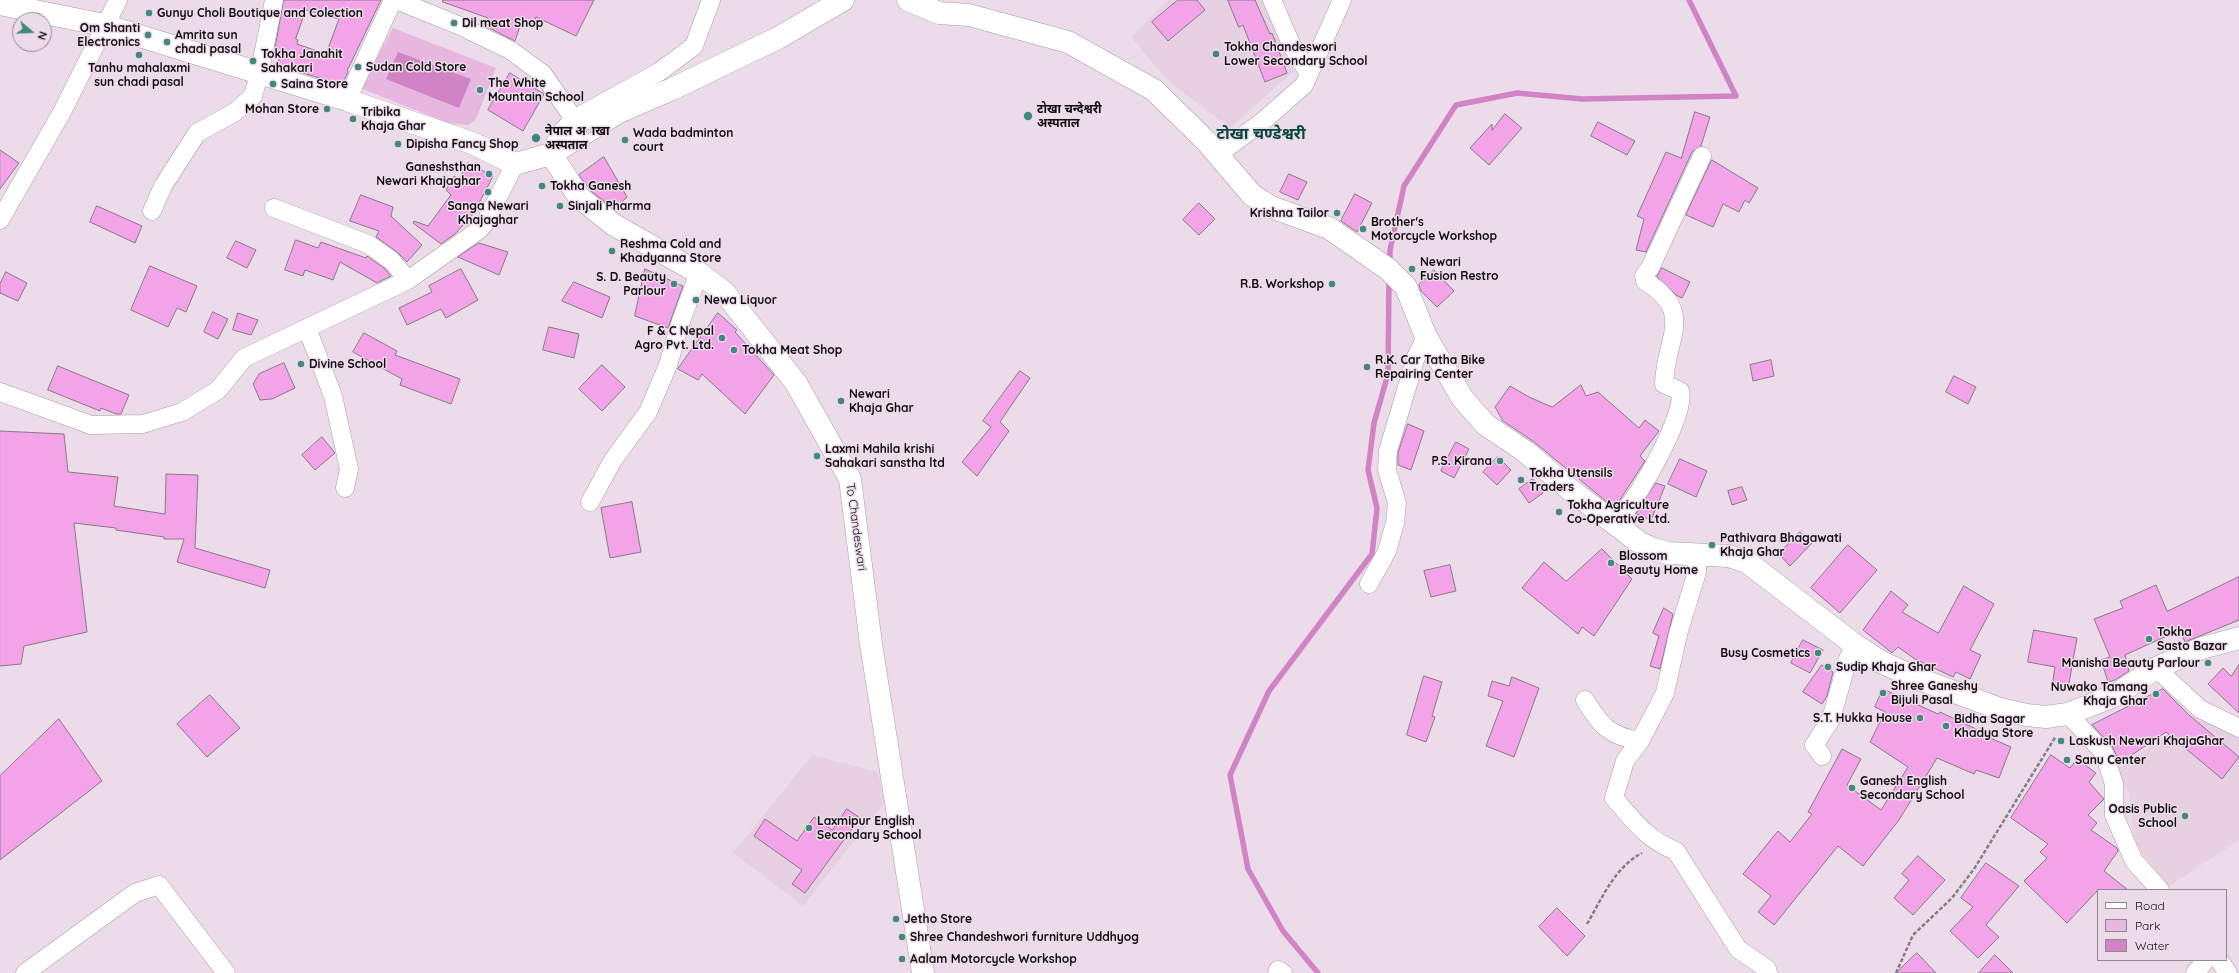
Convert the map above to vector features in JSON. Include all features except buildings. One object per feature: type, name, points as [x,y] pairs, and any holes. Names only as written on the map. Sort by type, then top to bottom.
[{"type":"street","points":[[0,220],[62,112],[104,25],[118,0]]},
{"type":"street","points":[[152,211],[163,186],[197,133],[235,112],[253,96],[260,75],[274,0]]},
{"type":"street","points":[[347,100],[395,0],[458,25],[510,50],[543,74],[574,119]]},
{"type":"street","points":[[551,154],[558,135],[574,119],[659,72],[694,46],[711,0]]},
{"type":"street","points":[[0,4],[104,25],[260,75],[347,100],[472,143],[515,164],[551,154],[619,112],[672,89],[778,38],[844,0]]},
{"type":"street","points":[[908,0],[939,13],[969,15],[1068,42],[1154,90],[1207,142],[1252,195],[1271,207],[1329,228],[1388,269],[1406,287],[1426,337],[1463,399],[1486,425],[1526,452],[1572,491],[1640,543],[1653,549],[1697,555],[1729,556],[1747,562],[1855,645],[1881,662],[1916,678],[2000,708],[2046,717],[2068,714],[2114,696],[2156,668],[2202,648],[2239,638]]},
{"type":"street","points":[[1272,0],[1292,44],[1309,74]]},
{"type":"street","points":[[1217,155],[1262,122],[1304,85],[1342,0]]},
{"type":"street","name":"To Chandeswari","points":[[551,154],[579,197],[614,225],[698,273],[725,293],[796,383],[850,479],[872,644],[923,973]]},
{"type":"street","points":[[1613,523],[1625,512],[1668,440],[1681,400],[1680,391],[1664,384],[1674,336],[1672,307],[1664,294],[1645,281],[1644,276],[1650,268],[1702,156]]},
{"type":"street","points":[[0,392],[91,425],[143,424],[182,412],[218,390],[244,358],[408,280],[479,230],[485,223],[515,164]]},
{"type":"street","points":[[274,208],[368,244],[391,260],[408,280]]},
{"type":"street","points":[[590,502],[613,460],[648,412],[668,366],[681,321],[698,273]]},
{"type":"street","points":[[306,328],[333,396],[349,469],[345,488]]},
{"type":"street","points":[[1369,584],[1387,551],[1395,523],[1397,503],[1387,470],[1388,451],[1416,357],[1426,337]]},
{"type":"street","points":[[1697,555],[1697,572],[1678,634],[1665,693],[1640,741],[1625,761],[1614,798],[1642,831],[1659,845],[1676,851],[1738,949],[1767,969],[1768,973]]},
{"type":"street","points":[[1822,756],[1814,746],[1831,719],[1848,659],[1855,645]]},
{"type":"street","points":[[2156,668],[2200,709],[2239,728]]},
{"type":"street","points":[[1585,700],[1598,721],[1619,738],[1640,741]]},
{"type":"street","points":[[2068,714],[2104,752],[2114,784],[2114,816],[2134,861],[2159,889]]},
{"type":"street","points":[[25,973],[134,893],[159,885],[226,973]]},
{"type":"street","points":[[2195,973],[2205,961]]},
{"type":"street","points":[[2220,961],[2228,973]]},
{"type":"street","points":[[1277,973],[1278,970],[1283,973]]},
{"type":"path","points":[[1896,973],[1914,935],[1952,898],[1974,869],[2053,743],[2068,714]]},
{"type":"path","points":[[1587,924],[1612,880],[1631,858],[1659,845]]},
{"type":"shaded area","name":"Tokha Chandeswori Lower Secondary School","points":[[1168,0],[1264,0],[1281,35],[1294,71],[1230,128],[1165,78],[1131,37]]},
{"type":"shaded area","name":"Oasis Public School","points":[[2194,716],[2239,735],[2239,840],[2168,887],[2134,841],[2129,793],[2116,770]]},
{"type":"shaded area","name":"Laxmipur English Secondary School","points":[[812,755],[878,772],[884,803],[803,906],[733,853]]},
{"type":"green space","points":[[393,28],[496,68],[476,119],[469,125],[448,123],[360,88]]},
{"type":"water","points":[[398,52],[471,79],[459,108],[386,79]]},
{"type":"waterway","points":[[1390,264],[1390,250],[1404,186],[1456,105],[1517,93],[1582,99],[1736,96],[1689,0]]},
{"type":"waterway","points":[[1318,973],[1283,931],[1248,869],[1230,775],[1269,691],[1372,554],[1377,508],[1368,470],[1374,423],[1388,374],[1389,279]]},
{"type":"place","name":"Gunyu Choli Boutique and Colection","points":[[149,13]]},
{"type":"place","name":"Dil meat Shop","points":[[454,23]]},
{"type":"place","name":"Om Shanti Electronics","points":[[148,35]]},
{"type":"place","name":"Amrita sun chadi pasal","points":[[167,42]]},
{"type":"place","name":"Tokha Chandeswori Lower Secondary School","points":[[1216,54]]},
{"type":"place","name":"Tanhu mahalaxmi sun chadi pasal","points":[[139,55]]},
{"type":"place","name":"Tokha Janahit Sahakari","points":[[253,61]]},
{"type":"place","name":"Sudan Cold Store","points":[[358,67]]},
{"type":"place","name":"Saina Store","points":[[273,84]]},
{"type":"place","name":"The White Mountain School","points":[[480,90]]},
{"type":"place","name":"Mohan Store","points":[[327,109]]},
{"type":"place","name":"टोखा चन्देश्वरी अस्पताल","points":[[1028,116]]},
{"type":"place","name":"Tribika Khaja Ghar","points":[[353,119]]},
{"type":"place","name":"नेपाल अाखा अस्पताल","points":[[536,138]]},
{"type":"place","name":"Wada badminton court","points":[[625,140]]},
{"type":"place","name":"Dipisha Fancy Shop","points":[[398,144]]},
{"type":"place","name":"Ganeshsthan Newari Khajaghar","points":[[489,174]]},
{"type":"place","name":"Tokha Ganesh","points":[[542,186]]},
{"type":"place","name":"Sanga Newari Khajaghar","points":[[488,192]]},
{"type":"place","name":"Sinjali Pharma","points":[[560,206]]},
{"type":"place","name":"Krishna Tailor","points":[[1337,213]]},
{"type":"place","name":"Brother's Motorcycle Workshop","points":[[1363,229]]},
{"type":"place","name":"Reshma Cold and Khadyanna Store","points":[[612,251]]},
{"type":"place","name":"Newari Fusion Restro","points":[[1412,269]]},
{"type":"place","name":"S. D. Beauty Parlour","points":[[674,284]]},
{"type":"place","name":"R.B. Workshop","points":[[1332,284]]},
{"type":"place","name":"Newa Liquor","points":[[696,300]]},
{"type":"place","name":"F & C Nepal Agro Pvt. Ltd.","points":[[722,338]]},
{"type":"place","name":"Tokha Meat Shop","points":[[734,350]]},
{"type":"place","name":"Divine School","points":[[301,364]]},
{"type":"place","name":"R.K. Car Tatha Bike Repairing Center","points":[[1367,367]]},
{"type":"place","name":"Newari Khaja Ghar","points":[[841,401]]},
{"type":"place","name":"Laxmi Mahila krishi Sahakari sanstha ltd","points":[[817,456]]},
{"type":"place","name":"P.S. Kirana","points":[[1500,461]]},
{"type":"place","name":"Tokha Utensils Traders","points":[[1521,480]]},
{"type":"place","name":"Tokha Agriculture Co-Operative Ltd.","points":[[1559,512]]},
{"type":"place","name":"Pathivara Bhagawati Khaja Ghar","points":[[1712,545]]},
{"type":"place","name":"Blossom Beauty Home","points":[[1611,563]]},
{"type":"place","name":"Tokha Sasto Bazar","points":[[2149,639]]},
{"type":"place","name":"Busy Cosmetics","points":[[1818,653]]},
{"type":"place","name":"Manisha Beauty Parlour","points":[[2208,663]]},
{"type":"place","name":"Sudip Khaja Ghar","points":[[1828,667]]},
{"type":"place","name":"Shree Ganeshy Bijuli Pasal","points":[[1883,693]]},
{"type":"place","name":"Nuwako Tamang Khaja Ghar","points":[[2156,694]]},
{"type":"place","name":"S.T. Hukka House","points":[[1920,718]]},
{"type":"place","name":"Bidha Sagar Khadya Store","points":[[1946,726]]},
{"type":"place","name":"Laskush Newari KhajaGhar","points":[[2061,741]]},
{"type":"place","name":"Sanu Center","points":[[2067,760]]},
{"type":"place","name":"Ganesh English Secondary School","points":[[1852,788]]},
{"type":"place","name":"Oasis Public School","points":[[2185,816]]},
{"type":"place","name":"Laxmipur English Secondary School","points":[[809,828]]},
{"type":"place","name":"Jetho Store","points":[[896,919]]},
{"type":"place","name":"Shree Chandeshwori furniture Uddhyog","points":[[902,937]]},
{"type":"place","name":"Aalam Motorcycle Workshop","points":[[902,959]]},
{"type":"district","name":"टोखा चण्डेश्वरी","points":[[1261,134]]}]
